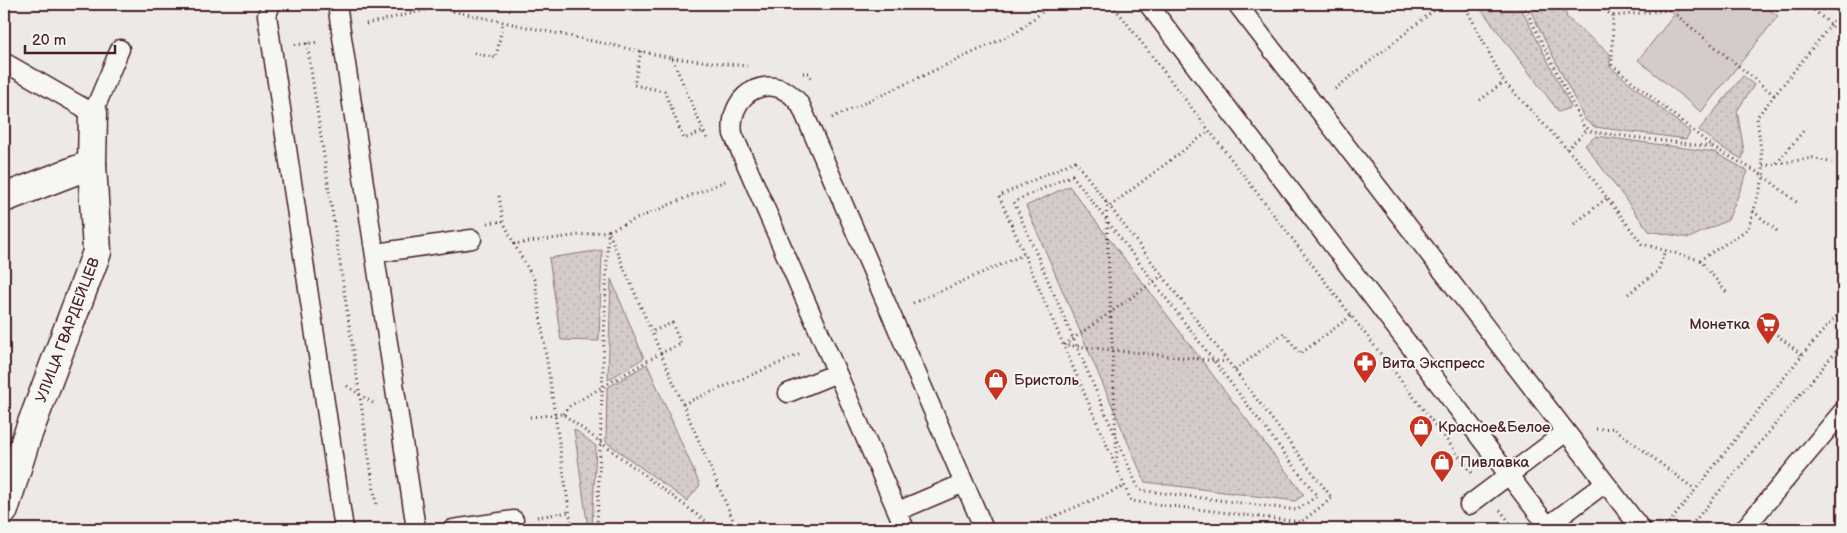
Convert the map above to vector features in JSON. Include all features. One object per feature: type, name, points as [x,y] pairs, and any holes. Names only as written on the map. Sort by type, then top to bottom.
[{"type":"street","name":"УЛИЦА ГВАРДЕЙЦЕВ","points":[[4,510],[26,439],[97,252],[92,164],[93,114]]},
{"type":"street","points":[[4,198],[92,164]]},
{"type":"lane","points":[[271,4],[267,15],[344,529]]},
{"type":"lane","points":[[337,4],[376,253],[416,529]]},
{"type":"lane","points":[[1148,4],[1549,528],[1605,483]]},
{"type":"lane","points":[[1237,4],[1641,529]]},
{"type":"lane","points":[[4,62],[93,114],[120,49]]},
{"type":"lane","points":[[905,529],[733,134],[732,122],[737,103],[744,95],[759,88],[771,86],[784,89],[796,99],[984,529]]},
{"type":"lane","points":[[376,253],[472,239]]},
{"type":"lane","points":[[788,393],[837,372]]},
{"type":"lane","points":[[1744,529],[1843,411]]},
{"type":"lane","points":[[1469,505],[1566,432]]},
{"type":"lane","points":[[898,511],[964,483]]},
{"type":"lane","points":[[453,529],[514,520]]},
{"type":"path","points":[[419,4],[672,58],[711,147]]},
{"type":"path","points":[[810,130],[1017,32],[1052,4]]},
{"type":"path","points":[[1112,4],[1515,529]]},
{"type":"path","points":[[1336,89],[1442,4]]},
{"type":"path","points":[[1464,4],[1504,82],[1567,148],[1642,244],[1700,260],[1727,293]]},
{"type":"path","points":[[1523,4],[1583,125],[1588,129],[1592,132],[1713,147]]},
{"type":"path","points":[[1596,4],[1613,16],[1670,10],[1774,95]]},
{"type":"path","points":[[1806,4],[1843,34]]},
{"type":"path","points":[[366,24],[436,8]]},
{"type":"path","points":[[1700,260],[1748,229],[1764,176],[1757,117],[1843,10]]},
{"type":"path","points":[[1613,16],[1612,65],[1713,147],[1764,176],[1799,204]]},
{"type":"path","points":[[474,53],[496,58],[503,22]]},
{"type":"path","points":[[307,43],[376,504]]},
{"type":"path","points":[[642,51],[634,86],[664,92],[684,139],[704,131]]},
{"type":"path","points":[[1480,100],[1504,82]]},
{"type":"path","points":[[1567,148],[1588,129]]},
{"type":"path","points":[[1776,164],[1805,129]]},
{"type":"path","points":[[1110,206],[1209,131]]},
{"type":"path","points":[[1763,166],[1813,158],[1832,163]]},
{"type":"path","points":[[1076,160],[1106,200],[1332,498],[1301,522],[1131,500],[1000,196],[1076,160]]},
{"type":"path","points":[[722,172],[729,190]]},
{"type":"path","points":[[1072,175],[1106,220],[1316,496],[1297,510],[1139,490],[1014,202],[1072,175]]},
{"type":"path","points":[[514,244],[608,231],[725,181]]},
{"type":"path","points":[[499,196],[503,221],[535,281],[572,529]]},
{"type":"path","points":[[1574,224],[1607,198]]},
{"type":"path","points":[[1106,200],[1117,466]]},
{"type":"path","points":[[1753,211],[1778,231]]},
{"type":"path","points":[[608,231],[738,529],[758,521],[762,529]]},
{"type":"path","points":[[597,529],[608,231]]},
{"type":"path","points":[[1628,294],[1658,271],[1664,250]]},
{"type":"path","points":[[910,304],[1025,254]]},
{"type":"path","points":[[1064,345],[1163,275]]},
{"type":"path","points":[[1664,529],[1802,355],[1843,308]]},
{"type":"path","points":[[1234,370],[1284,333],[1300,354],[1351,316]]},
{"type":"path","points":[[563,414],[568,407],[661,353],[681,344],[672,323],[651,332]]},
{"type":"path","points":[[1777,335],[1802,355]]},
{"type":"path","points":[[1688,529],[1843,343]]},
{"type":"path","points":[[1064,345],[1228,362]]},
{"type":"path","points":[[683,404],[801,354],[813,383]]},
{"type":"path","points":[[530,417],[563,414],[716,529]]},
{"type":"path","points":[[1596,429],[1614,428],[1694,489]]},
{"type":"path","points":[[1024,529],[1125,486]]},
{"type":"path","points":[[514,520],[569,512]]},
{"type":"shaded area","points":[[1477,4],[1519,4],[1571,107],[1559,112]]},
{"type":"shaded area","points":[[1527,4],[1563,4],[1567,18],[1610,54],[1610,67],[1690,132],[1686,139],[1595,127],[1585,120]]},
{"type":"shaded area","points":[[1683,4],[1762,4],[1778,16],[1701,112],[1638,60]]},
{"type":"shaded area","points":[[1743,76],[1754,85],[1737,111],[1744,151],[1742,159],[1716,144],[1699,130]]},
{"type":"shaded area","points":[[1596,136],[1714,152],[1748,171],[1728,220],[1689,238],[1649,231],[1585,145]]},
{"type":"shaded area","points":[[1069,186],[1304,495],[1295,501],[1145,482],[1026,206]]},
{"type":"shaded area","points":[[602,250],[599,341],[561,340],[549,258]]},
{"type":"shaded area","points":[[611,279],[644,358],[608,380]]},
{"type":"shaded area","points":[[647,364],[700,485],[687,501],[606,442],[607,388]]},
{"type":"shaded area","points":[[574,429],[596,446],[592,529],[588,529]]},
{"type":"place","name":"Монетка","points":[[1768,345]]},
{"type":"place","name":"Вита Экспресс","points":[[1365,384]]},
{"type":"place","name":"Бристоль","points":[[996,401]]},
{"type":"place","name":"Красное&Белое","points":[[1421,448]]},
{"type":"place","name":"Пивлавка","points":[[1442,483]]}]
